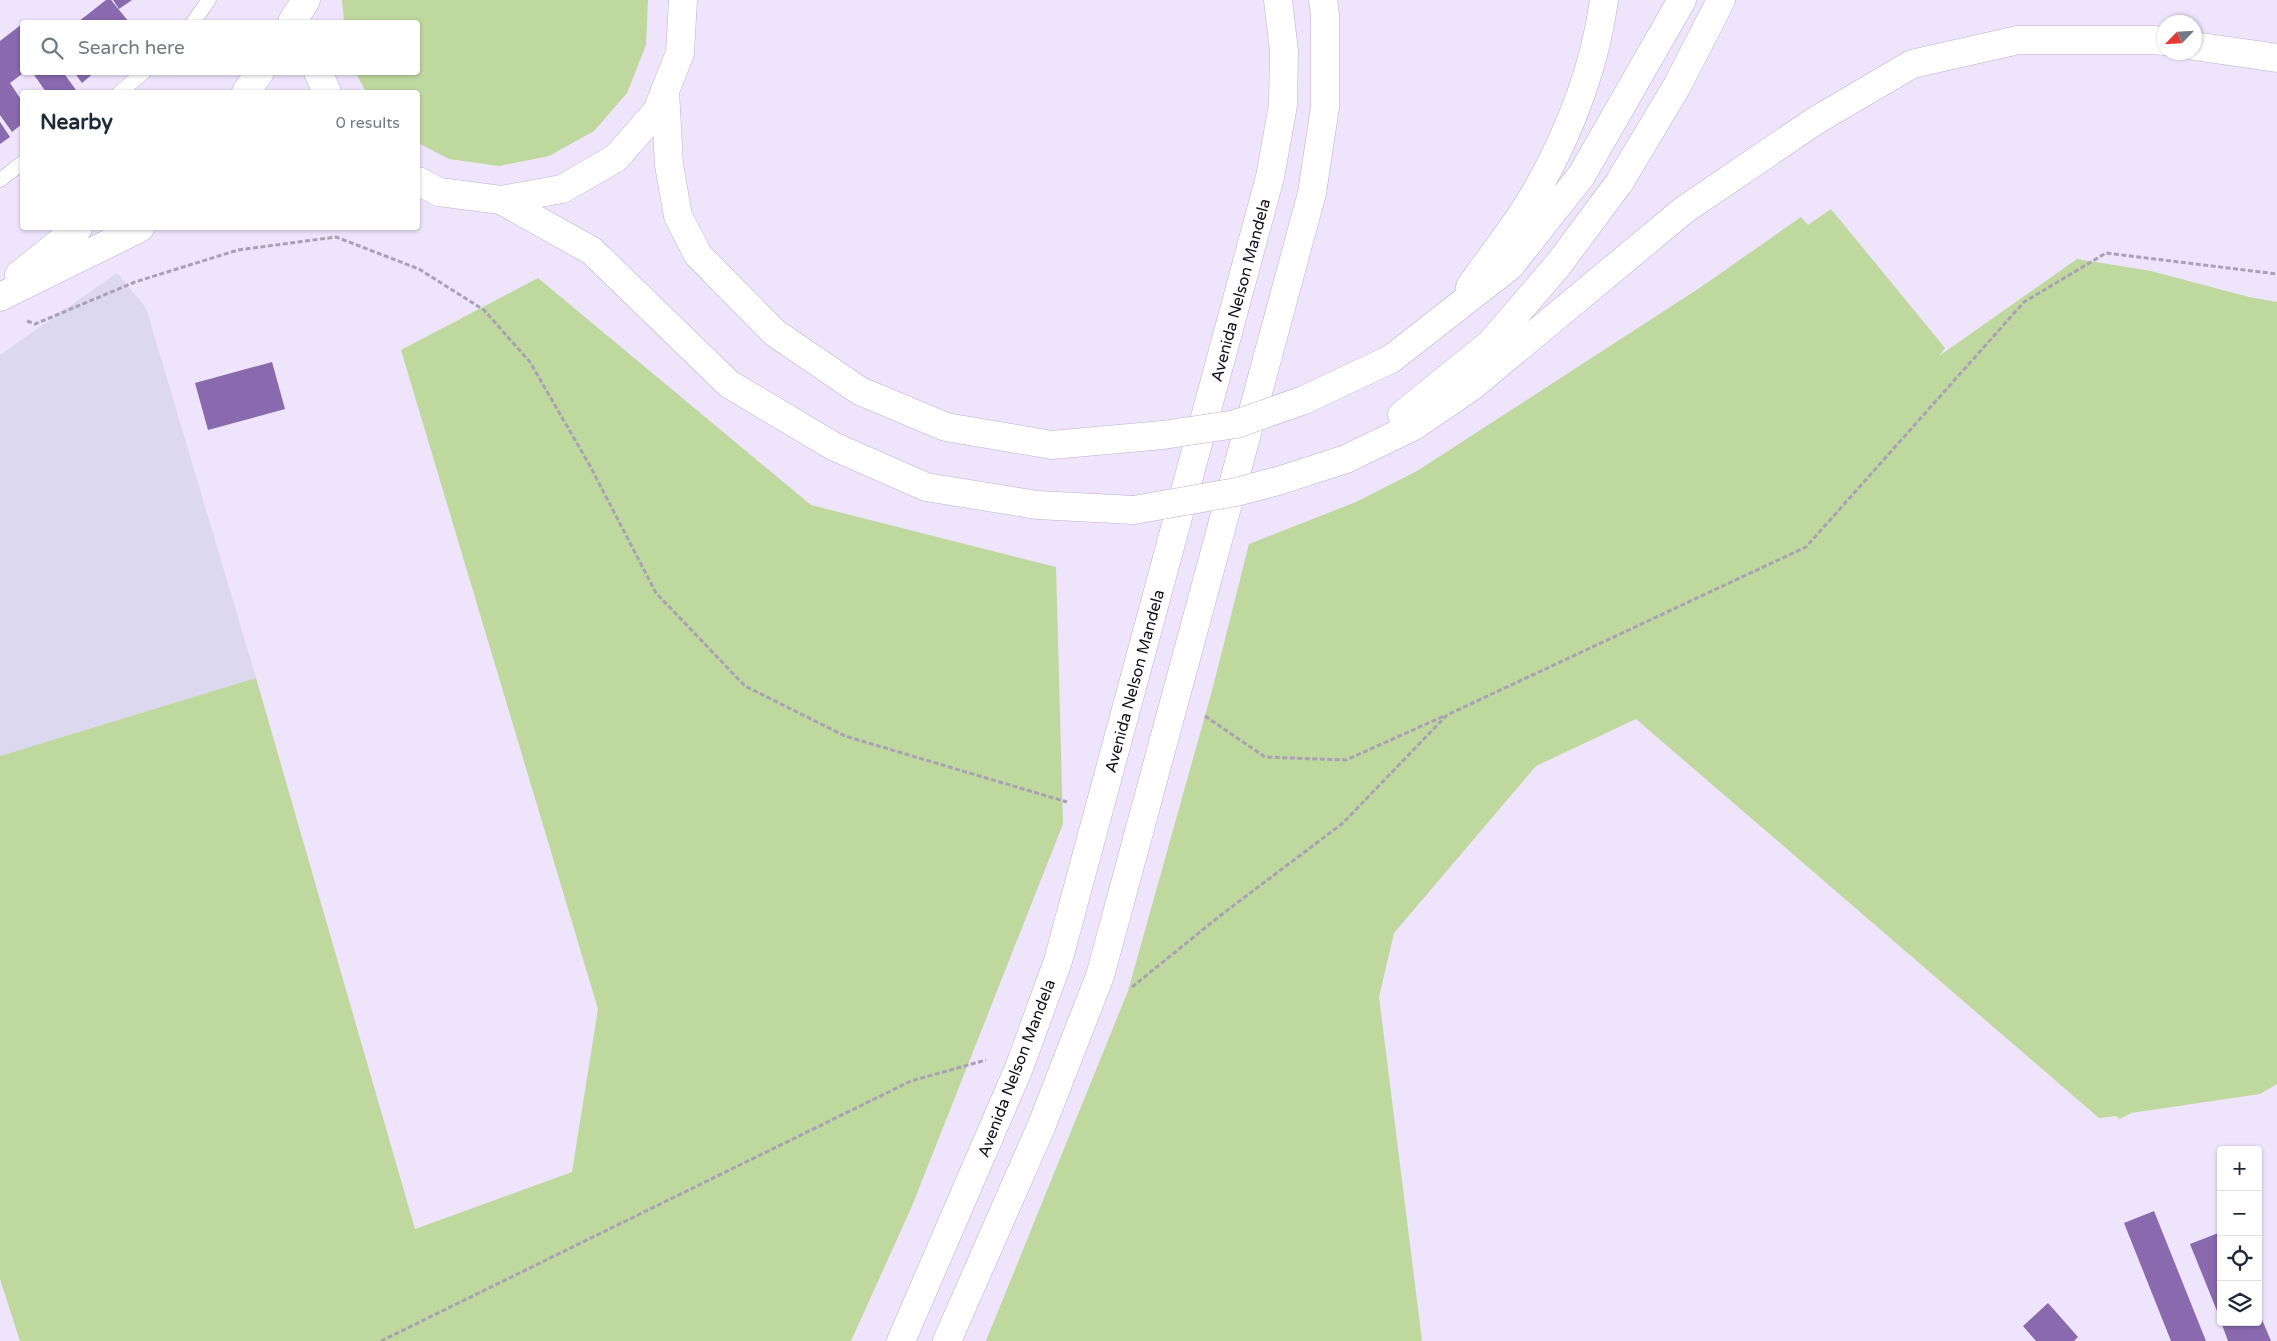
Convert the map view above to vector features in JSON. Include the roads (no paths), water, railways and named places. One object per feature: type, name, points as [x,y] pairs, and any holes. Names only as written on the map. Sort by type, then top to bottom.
[{"type":"main road","points":[[293,20],[306,0]]},
{"type":"main road","points":[[306,0],[309,20]]},
{"type":"main road","points":[[501,200],[562,189],[616,158],[657,110],[680,53],[683,0]]},
{"type":"main road","name":"Avenida Nelson Mandela","points":[[901,1341],[1019,1068],[1058,960],[1270,177],[1283,105],[1284,51],[1278,0]]},
{"type":"main road","points":[[947,1341],[1041,1126],[1100,976],[1312,193],[1325,107],[1325,15],[1323,0]]},
{"type":"main road","points":[[1455,309],[1537,191],[1565,134],[1576,109],[1601,24],[1604,0]]},
{"type":"main road","points":[[665,90],[669,165],[678,216],[698,255],[774,333],[860,391],[946,426],[1052,445],[1163,435],[1236,424],[1304,400],[1391,359],[1510,266],[1581,176],[1682,0]]},
{"type":"main road","points":[[1346,460],[1490,344],[1558,265],[1619,183],[1676,86],[1720,0]]},
{"type":"main road","points":[[425,187],[501,200],[592,251],[729,384],[833,446],[926,487],[1037,505],[1134,510],[1236,492],[1278,481],[1346,460],[1414,426],[1471,387],[1684,210],[1814,121],[1912,64],[2018,40],[2157,40]]},
{"type":"main road","points":[[2202,47],[2277,58]]},
{"type":"main road","points":[[247,90],[258,75]]},
{"type":"main road","points":[[320,75],[327,90]]},
{"type":"main road","points":[[0,290],[75,230]]},
{"type":"main road","points":[[0,297],[136,230]]},
{"type":"lane","points":[[194,20],[209,0]]},
{"type":"lane","points":[[122,90],[140,75]]},
{"type":"lane","points":[[0,180],[20,165]]}]
